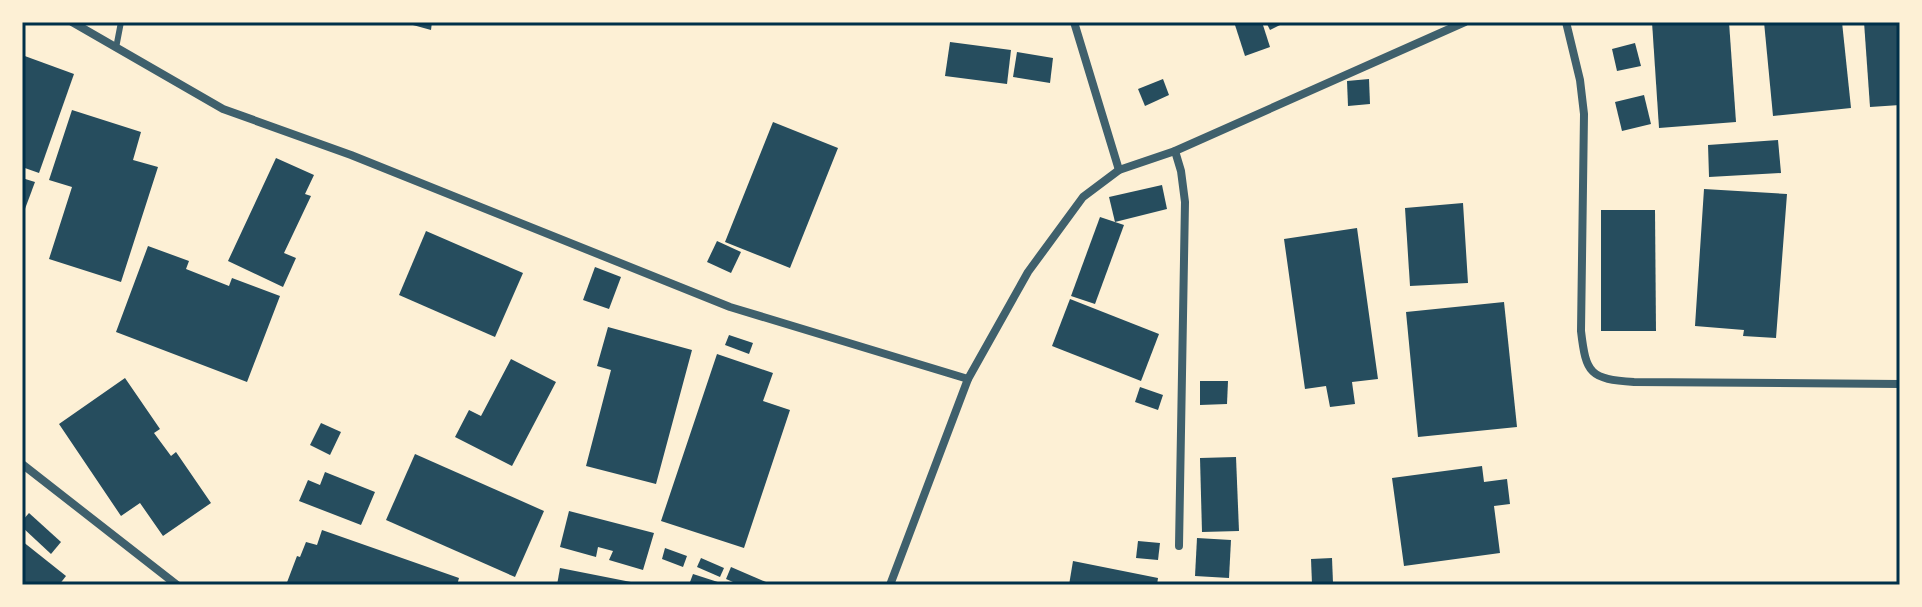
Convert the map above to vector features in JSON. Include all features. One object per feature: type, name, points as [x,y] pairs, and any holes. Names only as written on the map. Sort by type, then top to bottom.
[{"type":"street","points":[[72,22],[223,109],[351,155],[730,307],[968,379]]},
{"type":"street","points":[[1074,22],[1119,170]]},
{"type":"street","points":[[890,585],[968,379],[1028,272],[1083,197],[1119,170],[1175,151],[1465,22]]},
{"type":"street","points":[[1566,22],[1580,80],[1584,114],[1581,331],[1585,360],[1595,374],[1610,380],[1634,382],[1900,384]]},
{"type":"street","points":[[1175,151],[1185,202],[1179,546]]},
{"type":"street","points":[[22,464],[177,585]]},
{"type":"lane","points":[[116,48],[121,22]]},
{"type":"building","points":[[402,22],[432,22],[431,30]]},
{"type":"building","points":[[1262,22],[1270,47],[1245,56],[1235,25]]},
{"type":"building","points":[[1266,22],[1286,22],[1270,30]]},
{"type":"building","points":[[1652,22],[1729,22],[1736,122],[1659,128]]},
{"type":"building","points":[[1764,22],[1842,22],[1851,108],[1773,116]]},
{"type":"building","points":[[1864,22],[1900,22],[1900,105],[1870,107]]},
{"type":"building","points":[[950,42],[1011,50],[1007,84],[945,76]]},
{"type":"building","points":[[1635,43],[1641,66],[1617,71],[1612,49]]},
{"type":"building","points":[[1017,52],[1053,58],[1050,83],[1013,77]]},
{"type":"building","points":[[22,55],[74,74],[39,173],[22,167]]},
{"type":"building","points":[[1163,79],[1169,95],[1145,106],[1138,89]]},
{"type":"building","points":[[1369,79],[1370,104],[1348,106],[1347,81]]},
{"type":"building","points":[[1644,95],[1651,124],[1622,131],[1615,102]]},
{"type":"building","points":[[72,110],[141,132],[133,160],[158,167],[121,282],[49,259],[72,187],[49,180]]},
{"type":"building","points":[[773,122],[838,148],[790,268],[725,242]]},
{"type":"building","points":[[1778,140],[1781,173],[1709,177],[1708,145]]},
{"type":"building","points":[[276,158],[314,175],[305,194],[311,196],[284,253],[296,258],[283,287],[228,261]]},
{"type":"building","points":[[22,178],[35,182],[22,217]]},
{"type":"building","points":[[1162,185],[1167,209],[1115,222],[1109,197]]},
{"type":"building","points":[[1704,189],[1787,194],[1776,338],[1743,336],[1744,330],[1695,326]]},
{"type":"building","points":[[1463,203],[1468,283],[1410,286],[1405,208]]},
{"type":"building","points":[[1601,210],[1655,210],[1656,331],[1601,331]]},
{"type":"building","points":[[1100,217],[1124,225],[1095,304],[1071,296]]},
{"type":"building","points":[[1357,228],[1378,379],[1352,382],[1355,404],[1330,407],[1326,386],[1305,389],[1284,239]]},
{"type":"building","points":[[426,231],[523,273],[495,337],[399,295]]},
{"type":"building","points":[[717,241],[741,252],[731,273],[707,262]]},
{"type":"building","points":[[148,246],[189,261],[186,269],[229,286],[232,278],[280,296],[247,382],[116,332]]},
{"type":"building","points":[[595,267],[621,277],[609,309],[583,300]]},
{"type":"building","points":[[1070,299],[1159,334],[1141,381],[1052,346]]},
{"type":"building","points":[[1504,302],[1517,427],[1418,437],[1406,312]]},
{"type":"building","points":[[608,327],[692,350],[656,484],[586,466],[611,370],[597,366]]},
{"type":"building","points":[[729,335],[753,343],[749,354],[725,345]]},
{"type":"building","points":[[717,354],[773,373],[763,401],[790,410],[744,548],[661,521]]},
{"type":"building","points":[[511,359],[556,382],[512,466],[455,437],[469,410],[481,416]]},
{"type":"building","points":[[125,378],[160,429],[154,433],[171,456],[176,452],[211,503],[163,536],[140,503],[121,516],[59,424]]},
{"type":"building","points":[[1200,381],[1228,381],[1227,404],[1200,405]]},
{"type":"building","points":[[1140,387],[1163,395],[1158,410],[1135,402]]},
{"type":"building","points":[[321,423],[341,432],[330,455],[310,445]]},
{"type":"building","points":[[415,454],[544,511],[515,577],[386,520]]},
{"type":"building","points":[[1236,457],[1239,531],[1202,532],[1200,458]]},
{"type":"building","points":[[1482,466],[1484,482],[1507,479],[1510,504],[1494,506],[1500,553],[1404,566],[1392,478]]},
{"type":"building","points":[[325,472],[375,492],[361,525],[299,501],[308,480],[320,485]]},
{"type":"building","points":[[569,511],[654,533],[643,570],[609,560],[613,551],[598,547],[596,557],[560,547]]},
{"type":"building","points":[[29,513],[61,542],[51,554],[22,527],[22,521]]},
{"type":"building","points":[[322,530],[459,578],[457,585],[286,585],[306,542],[317,545]]},
{"type":"building","points":[[1197,538],[1231,540],[1229,578],[1195,576]]},
{"type":"building","points":[[22,541],[66,576],[59,585],[22,585]]},
{"type":"building","points":[[1138,541],[1160,543],[1158,560],[1136,558]]},
{"type":"building","points":[[665,548],[687,556],[683,567],[662,559]]},
{"type":"building","points":[[701,558],[724,568],[720,577],[697,567]]},
{"type":"building","points":[[1332,558],[1333,583],[1312,584],[1311,559]]},
{"type":"building","points":[[1073,561],[1158,578],[1157,585],[1069,585]]},
{"type":"building","points":[[731,567],[766,582],[765,585],[740,585],[726,579]]},
{"type":"building","points":[[560,568],[641,584],[557,585]]},
{"type":"building","points":[[693,574],[724,585],[698,585],[690,582]]}]
